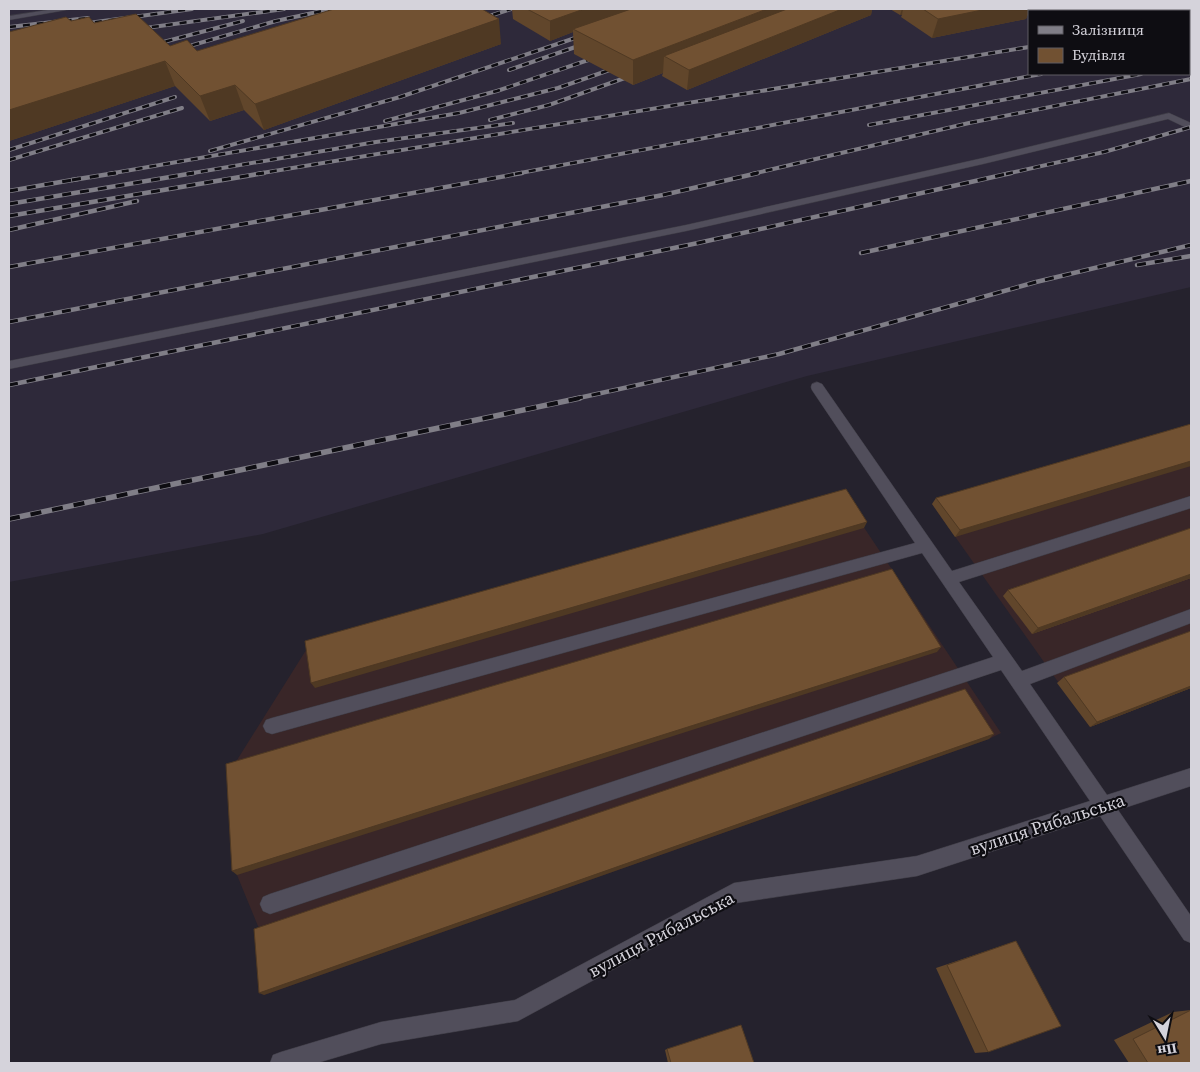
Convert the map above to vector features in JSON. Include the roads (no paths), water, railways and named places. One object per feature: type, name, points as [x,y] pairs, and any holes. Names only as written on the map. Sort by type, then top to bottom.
[{"type":"lane","points":[[9,18],[68,9]]},
{"type":"lane","points":[[9,365],[686,228],[983,162],[1169,116],[1191,127]]},
{"type":"lane","points":[[817,387],[1191,933]]},
{"type":"lane","points":[[947,579],[1191,502]]},
{"type":"lane","points":[[272,726],[926,546]]},
{"type":"lane","points":[[1017,681],[1191,616]]},
{"type":"lane","points":[[270,904],[1004,661]]},
{"type":"lane","name":"вулиця Рибальська","points":[[280,1063],[381,1033],[518,1010],[734,893],[917,866],[1191,777]]},
{"type":"railway","points":[[81,24],[192,9]]},
{"type":"railway","points":[[138,29],[284,9]]},
{"type":"railway","points":[[179,49],[276,21],[331,9]]},
{"type":"railway","points":[[480,19],[511,9]]},
{"type":"railway","points":[[9,27],[88,18]]},
{"type":"railway","points":[[152,45],[243,21]]},
{"type":"railway","points":[[210,151],[400,97],[587,34]]},
{"type":"railway","points":[[509,70],[587,43]]},
{"type":"railway","points":[[256,174],[1028,47]]},
{"type":"railway","points":[[385,121],[497,91],[600,56]]},
{"type":"railway","points":[[108,174],[459,113],[558,88],[621,66]]},
{"type":"railway","points":[[490,120],[549,105],[636,74]]},
{"type":"railway","points":[[515,174],[1036,75]]},
{"type":"railway","points":[[869,125],[1136,75]]},
{"type":"railway","points":[[752,174],[969,123],[1191,79]]},
{"type":"railway","points":[[9,150],[175,97]]},
{"type":"railway","points":[[9,160],[182,108]]},
{"type":"railway","points":[[187,174],[376,142],[513,123]]},
{"type":"railway","points":[[1006,174],[1104,152],[1191,127]]},
{"type":"railway","points":[[75,180],[116,173]]},
{"type":"railway","points":[[9,204],[194,173]]},
{"type":"railway","points":[[9,216],[264,173]]},
{"type":"railway","points":[[9,267],[522,173]]},
{"type":"railway","points":[[9,322],[663,195],[758,173]]},
{"type":"railway","points":[[9,385],[698,243],[1011,173]]},
{"type":"railway","points":[[9,191],[75,180]]},
{"type":"railway","points":[[861,253],[1191,181]]},
{"type":"railway","points":[[9,230],[137,201]]},
{"type":"railway","points":[[574,399],[779,354],[1036,282],[1191,245]]},
{"type":"railway","points":[[1137,265],[1191,256]]},
{"type":"railway","points":[[9,519],[580,398]]}]
